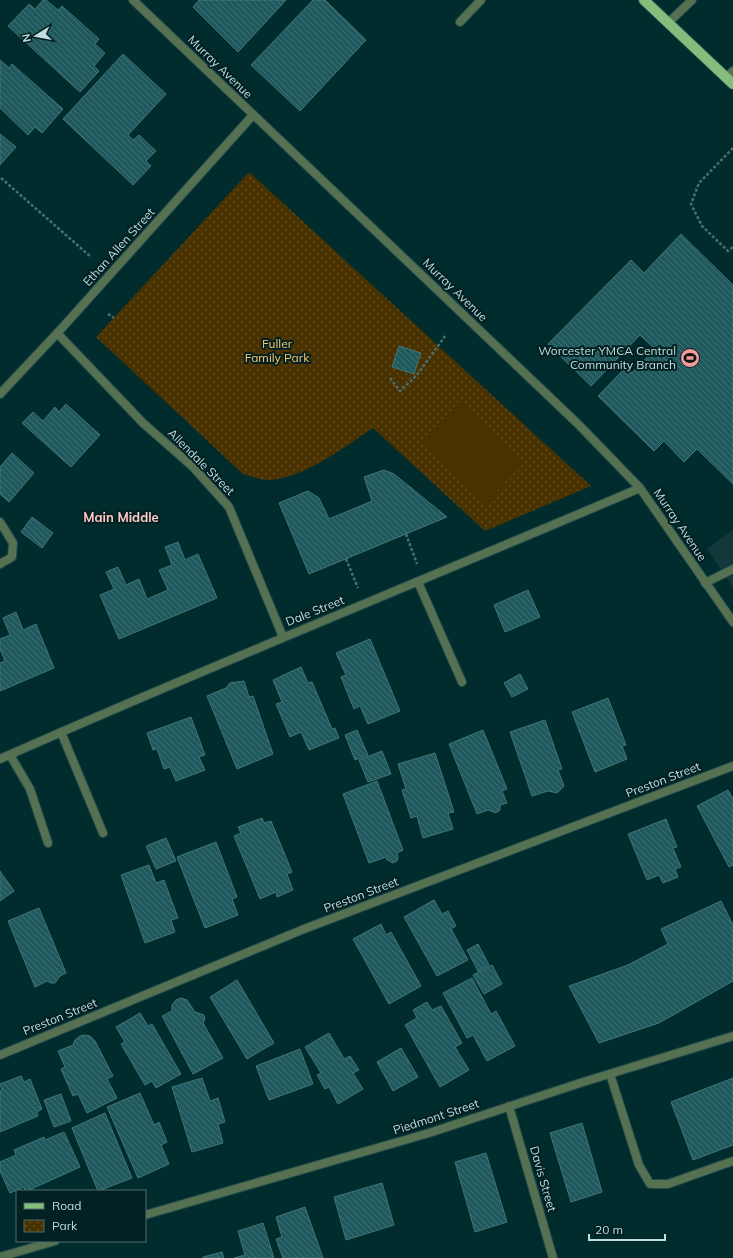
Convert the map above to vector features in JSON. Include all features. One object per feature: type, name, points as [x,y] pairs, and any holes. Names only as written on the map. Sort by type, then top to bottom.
[{"type":"main road","points":[[644,0],[668,23],[731,77]]},
{"type":"street","name":"Murray Avenue","points":[[133,0],[572,419],[640,488],[733,622]]},
{"type":"street","points":[[460,22],[481,0]]},
{"type":"street","points":[[668,23],[692,0]]},
{"type":"street","name":"Ethan Allen Street","points":[[0,394],[253,115]]},
{"type":"street","name":"Allendale Street","points":[[56,334],[143,423],[192,466],[229,507],[283,637]]},
{"type":"street","name":"Dale Street","points":[[0,759],[283,637],[418,582],[640,488]]},
{"type":"street","points":[[0,522],[13,543],[12,557],[0,564]]},
{"type":"street","points":[[705,583],[733,569]]},
{"type":"street","points":[[418,582],[462,682]]},
{"type":"street","points":[[61,732],[102,833]]},
{"type":"street","points":[[10,755],[30,790],[48,843]]},
{"type":"street","name":"Preston Street","points":[[0,1055],[304,930],[733,766]]},
{"type":"street","name":"Piedmont Street","points":[[146,1215],[429,1133],[509,1106],[733,1036]]},
{"type":"street","points":[[610,1074],[639,1165],[650,1184],[668,1184],[733,1161]]},
{"type":"street","name":"Davis Street","points":[[509,1106],[553,1258]]},
{"type":"street","points":[[0,1257],[52,1242]]},
{"type":"path","points":[[733,148],[699,183],[691,204],[702,226],[728,252],[733,247]]},
{"type":"path","points":[[1,178],[91,257]]},
{"type":"path","points":[[108,314],[114,318]]},
{"type":"path","points":[[390,378],[400,391],[417,376],[445,336]]},
{"type":"path","points":[[406,534],[417,564]]},
{"type":"path","points":[[346,559],[358,588]]},
{"type":"shaded area","points":[[733,530],[733,587],[707,549]]},
{"type":"green space","name":"Fuller Family Park","points":[[249,172],[591,486],[485,531],[373,428],[324,460],[284,478],[267,480],[243,474],[96,337]]},
{"type":"green space","points":[[459,402],[523,464],[486,503],[422,441]]},
{"type":"building","points":[[43,0],[46,0],[58,10],[62,6],[99,39],[95,44],[105,53],[94,66],[99,71],[80,92],[8,26],[29,4],[35,9]]},
{"type":"building","points":[[199,0],[286,0],[238,52],[193,7]]},
{"type":"building","points":[[313,0],[325,0],[366,40],[300,111],[251,65]]},
{"type":"building","points":[[123,54],[166,94],[128,135],[133,140],[139,135],[156,151],[146,161],[151,166],[133,185],[63,119]]},
{"type":"building","points":[[0,60],[9,68],[12,64],[63,109],[42,133],[35,127],[28,135],[0,108]]},
{"type":"building","points":[[0,134],[16,147],[0,165]]},
{"type":"building","name":"Worcester YMCA Central Community Branch","points":[[681,234],[733,285],[733,484],[697,449],[684,462],[664,441],[654,451],[598,396],[626,367],[632,373],[655,349],[640,335],[591,386],[548,344],[631,260],[644,273]]},
{"type":"building","points":[[399,346],[421,353],[414,374],[392,367]]},
{"type":"building","points":[[66,404],[100,435],[71,467],[22,423],[33,412],[43,421],[55,407],[59,412]]},
{"type":"building","points":[[12,453],[34,473],[9,502],[0,494],[0,467]]},
{"type":"building","points":[[384,470],[394,474],[447,517],[309,574],[279,503],[308,491],[319,498],[329,519],[372,501],[364,477]]},
{"type":"building","points":[[32,517],[53,533],[42,548],[21,532]]},
{"type":"building","points":[[178,542],[185,560],[198,554],[217,598],[119,639],[100,595],[114,589],[106,572],[118,567],[126,585],[139,579],[147,599],[168,590],[159,570],[172,565],[165,547]]},
{"type":"building","points":[[528,590],[540,617],[505,632],[494,605]]},
{"type":"building","points":[[16,612],[23,630],[36,624],[54,668],[0,691],[0,663],[5,661],[0,649],[0,639],[10,635],[3,618]]},
{"type":"building","points":[[370,639],[400,711],[368,724],[360,706],[354,709],[341,677],[346,675],[336,653]]},
{"type":"building","points":[[301,667],[308,683],[312,682],[332,729],[335,728],[339,738],[309,750],[301,732],[290,737],[276,704],[282,702],[273,680]]},
{"type":"building","points":[[520,674],[528,689],[512,697],[504,683]]},
{"type":"building","points":[[244,681],[249,697],[253,696],[273,754],[237,769],[207,696],[226,688],[230,683]]},
{"type":"building","points":[[608,698],[626,745],[622,746],[627,759],[595,772],[572,712]]},
{"type":"building","points":[[191,717],[205,755],[199,757],[205,770],[176,781],[170,767],[164,769],[157,749],[153,750],[147,733]]},
{"type":"building","points":[[545,720],[562,769],[558,770],[564,786],[557,793],[548,791],[532,796],[510,732]]},
{"type":"building","points":[[357,730],[368,755],[355,760],[345,735]]},
{"type":"building","points":[[483,730],[507,789],[502,791],[507,803],[500,805],[500,810],[496,813],[488,810],[477,814],[449,744]]},
{"type":"building","points":[[382,751],[391,774],[368,782],[359,760]]},
{"type":"building","points":[[435,753],[454,812],[448,813],[453,829],[423,838],[417,816],[411,818],[402,790],[406,789],[398,764]]},
{"type":"building","points":[[377,781],[403,850],[397,853],[397,861],[393,863],[387,860],[386,857],[369,863],[343,794]]},
{"type":"building","points":[[728,790],[733,799],[733,865],[729,867],[697,806]]},
{"type":"building","points":[[262,818],[264,823],[271,821],[292,872],[287,874],[293,890],[277,897],[276,892],[260,899],[234,836],[241,833],[238,827]]},
{"type":"building","points":[[666,819],[677,847],[673,848],[681,867],[675,869],[678,877],[663,883],[659,875],[647,880],[628,834]]},
{"type":"building","points":[[166,838],[176,861],[156,869],[146,846]]},
{"type":"building","points":[[216,842],[237,897],[232,899],[238,915],[205,928],[177,857]]},
{"type":"building","points":[[149,865],[156,883],[164,880],[178,918],[171,920],[175,932],[145,943],[121,875]]},
{"type":"building","points":[[0,871],[14,891],[0,901]]},
{"type":"building","points":[[434,900],[442,914],[448,911],[456,926],[451,929],[468,960],[437,976],[404,917]]},
{"type":"building","points":[[721,901],[733,925],[733,981],[659,1023],[599,1043],[569,986],[628,965],[668,944],[661,929]]},
{"type":"building","points":[[39,908],[66,973],[60,976],[55,983],[47,981],[35,987],[8,921]]},
{"type":"building","points":[[381,924],[386,935],[391,932],[421,986],[389,1004],[353,939]]},
{"type":"building","points":[[478,944],[489,965],[478,971],[467,950]]},
{"type":"building","points":[[492,965],[502,984],[484,994],[473,975]]},
{"type":"building","points":[[472,978],[491,1014],[496,1011],[515,1046],[487,1061],[473,1035],[467,1038],[443,993]]},
{"type":"building","points":[[237,980],[274,1043],[247,1059],[210,997]]},
{"type":"building","points":[[181,998],[187,1000],[195,1012],[204,1015],[205,1019],[203,1023],[223,1058],[193,1074],[162,1016],[172,1011],[172,1005],[176,1000]]},
{"type":"building","points":[[427,1002],[432,1010],[441,1006],[462,1043],[455,1047],[469,1070],[440,1087],[405,1025],[417,1018],[413,1010]]},
{"type":"building","points":[[140,1013],[148,1026],[152,1024],[181,1074],[156,1088],[152,1081],[145,1085],[121,1044],[125,1042],[116,1027]]},
{"type":"building","points":[[329,1033],[344,1059],[350,1056],[359,1070],[353,1073],[363,1089],[338,1104],[329,1087],[325,1089],[317,1075],[321,1073],[305,1047]]},
{"type":"building","points":[[80,1036],[90,1036],[95,1041],[113,1076],[107,1079],[117,1098],[87,1113],[78,1094],[73,1096],[61,1069],[65,1067],[58,1051],[73,1045],[75,1040]]},
{"type":"building","points":[[401,1048],[418,1077],[393,1091],[377,1062]]},
{"type":"building","points":[[300,1049],[313,1084],[269,1100],[256,1066]]},
{"type":"building","points":[[21,1076],[24,1082],[30,1079],[42,1109],[37,1112],[38,1116],[0,1132],[0,1091],[2,1090],[0,1084]]},
{"type":"building","points":[[202,1078],[210,1101],[218,1098],[225,1122],[218,1124],[223,1143],[192,1152],[172,1087]]},
{"type":"building","points":[[733,1078],[733,1145],[693,1160],[671,1102]]},
{"type":"building","points":[[140,1093],[154,1125],[159,1122],[167,1142],[161,1145],[169,1164],[138,1178],[107,1107]]},
{"type":"building","points":[[61,1094],[71,1121],[54,1127],[44,1100]]},
{"type":"building","points":[[105,1113],[132,1178],[98,1190],[72,1128]]},
{"type":"building","points":[[582,1123],[602,1192],[571,1202],[550,1133]]},
{"type":"building","points":[[64,1132],[80,1167],[29,1190],[25,1190],[24,1187],[10,1193],[0,1171],[0,1162],[16,1155],[14,1150],[44,1137],[45,1140]]},
{"type":"building","points":[[486,1153],[507,1222],[475,1232],[455,1162]]},
{"type":"building","points":[[382,1183],[394,1225],[346,1240],[334,1197]]},
{"type":"building","points":[[305,1207],[323,1258],[283,1258],[276,1239],[282,1237],[276,1217]]},
{"type":"building","points":[[263,1223],[274,1258],[234,1258],[245,1255],[238,1231]]},
{"type":"building","points":[[222,1252],[224,1258],[203,1258],[203,1257]]},
{"type":"place","name":"Worcester YMCA Central Community Branch","points":[[690,358]]},
{"type":"district","name":"Main Middle","points":[[121,517]]}]
